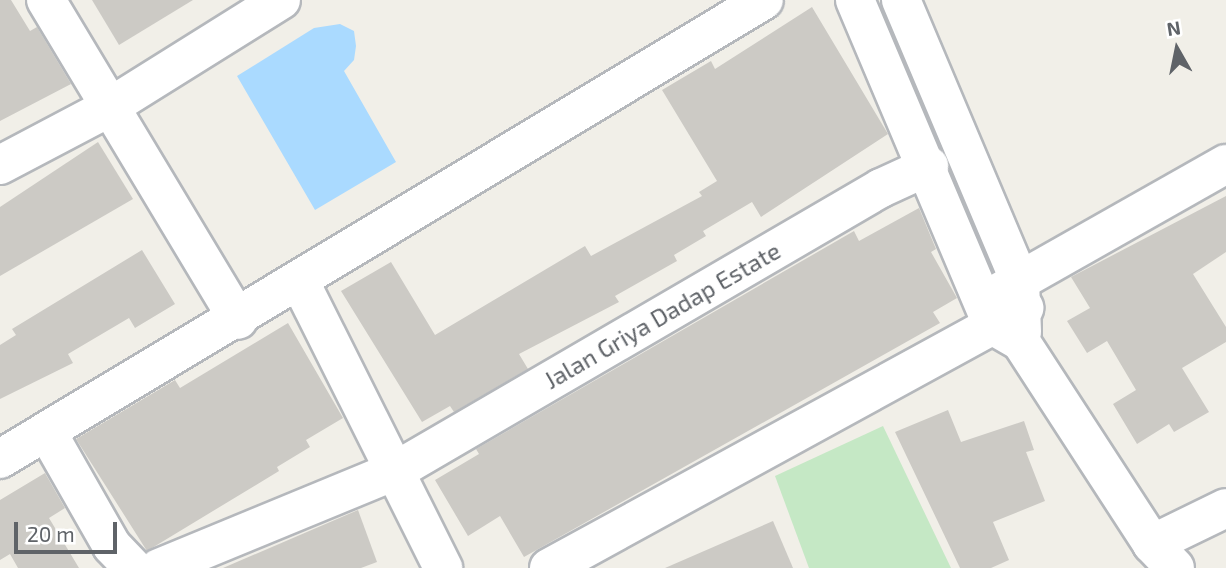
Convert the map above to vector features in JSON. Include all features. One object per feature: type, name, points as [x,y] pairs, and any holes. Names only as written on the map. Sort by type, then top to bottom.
[{"type":"street","points":[[46,0],[108,108],[238,320]]},
{"type":"street","points":[[0,165],[108,108],[281,0]]},
{"type":"street","points":[[0,459],[238,320],[764,0]]},
{"type":"street","points":[[855,0],[929,166],[1008,311],[1120,493],[1163,556],[1226,508]]},
{"type":"street","points":[[901,0],[1008,311]]},
{"type":"street","points":[[549,568],[1008,311],[1226,164]]},
{"type":"street","name":"Jalan Griya Dadap Estate","points":[[159,568],[397,470],[881,188],[929,166]]},
{"type":"street","points":[[300,282],[397,470],[443,568]]},
{"type":"street","points":[[47,432],[112,546],[132,568]]},
{"type":"green space","points":[[883,426],[951,568],[809,568],[775,476]]},
{"type":"water","points":[[340,24],[354,31],[356,46],[354,60],[344,71],[396,162],[315,210],[237,76],[314,28]]},
{"type":"building","points":[[0,0],[11,0],[30,31],[37,27],[71,84],[0,121]]},
{"type":"building","points":[[92,0],[193,0],[119,45]]},
{"type":"building","points":[[812,7],[888,134],[761,217],[752,202],[703,231],[706,236],[674,255],[677,261],[615,296],[619,302],[519,354],[528,369],[454,412],[450,406],[422,422],[341,291],[391,262],[435,335],[585,246],[591,256],[702,196],[699,192],[717,181],[662,90],[711,61],[715,69]]},
{"type":"building","points":[[98,142],[133,199],[0,276],[0,207]]},
{"type":"building","points":[[1226,196],[1226,252],[1193,274],[1226,327],[1226,342],[1182,368],[1209,412],[1174,432],[1169,424],[1137,444],[1113,404],[1136,390],[1107,341],[1087,353],[1067,321],[1090,308],[1071,277]]},
{"type":"building","points":[[919,208],[936,249],[931,252],[957,298],[933,312],[940,323],[524,557],[500,516],[468,536],[435,480],[479,454],[476,449],[854,231],[859,241]]},
{"type":"building","points":[[142,250],[175,304],[135,328],[129,318],[68,354],[73,363],[0,399],[0,345],[16,335],[12,329]]},
{"type":"building","points":[[288,323],[343,418],[306,440],[310,447],[277,467],[279,471],[147,551],[76,439],[175,380],[180,388]]},
{"type":"building","points":[[948,410],[961,442],[1024,421],[1034,450],[1026,452],[1045,501],[993,522],[1009,560],[991,568],[960,568],[895,432]]},
{"type":"building","points":[[45,473],[65,508],[49,518],[79,568],[18,568],[10,554],[0,560],[0,500]]},
{"type":"building","points":[[358,510],[377,562],[361,568],[223,568]]},
{"type":"building","points":[[773,521],[793,568],[665,568]]}]
